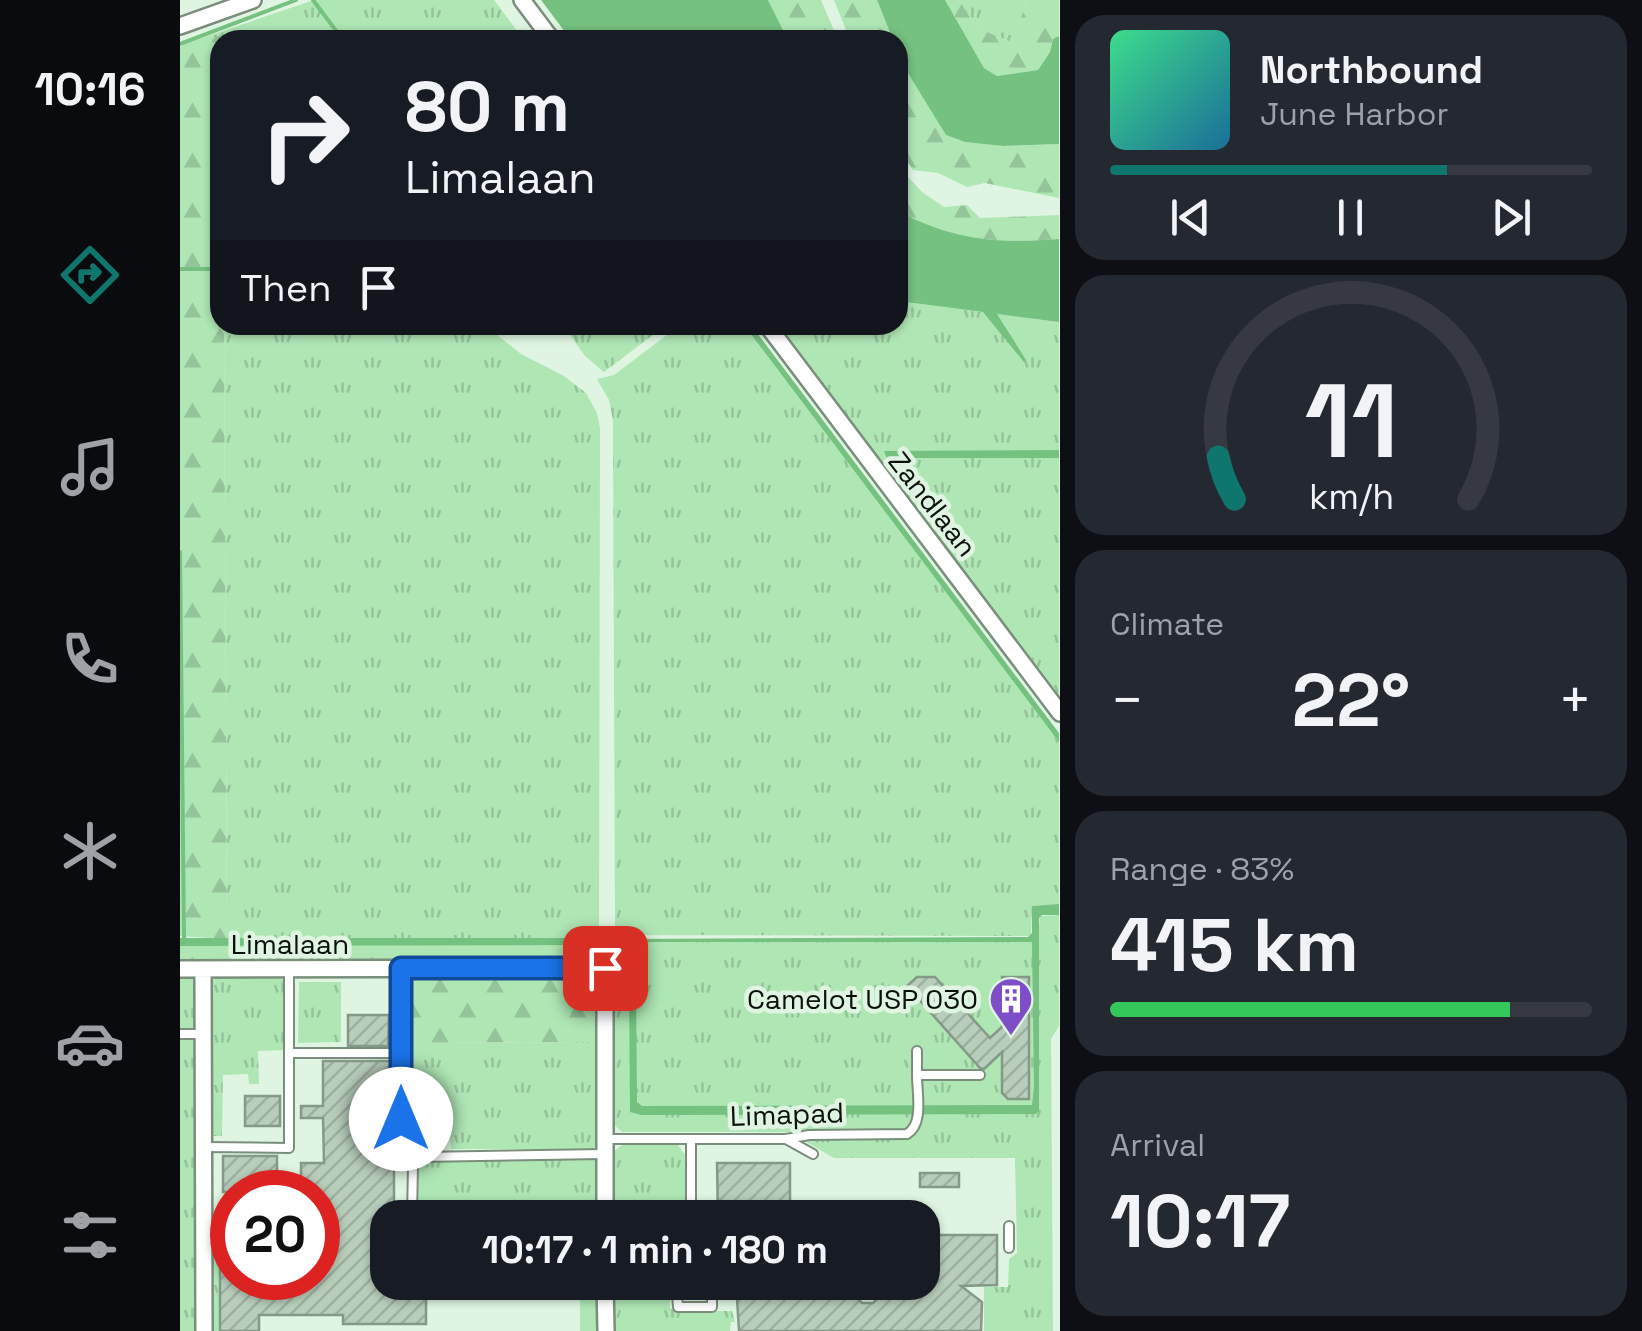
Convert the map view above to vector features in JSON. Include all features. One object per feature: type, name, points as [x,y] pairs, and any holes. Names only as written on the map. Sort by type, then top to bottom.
[{"type":"street","points":[[180,26],[253,0]]},
{"type":"street","points":[[522,0],[544,30]]},
{"type":"street","name":"Zandlaan","points":[[775,335],[1060,713]]},
{"type":"street","name":"Limalaan","points":[[180,970],[605,968],[605,1200]]},
{"type":"street","points":[[203,970],[204,1331]]},
{"type":"street","points":[[605,1300],[606,1331]]},
{"type":"lane","points":[[401,968],[402,1152]]},
{"type":"lane","points":[[203,1148],[289,1148],[289,969]]},
{"type":"lane","points":[[180,1034],[203,1034]]},
{"type":"lane","name":"Limapad","points":[[604,1146],[692,1139],[906,1134],[916,1128],[917,1051]]},
{"type":"lane","points":[[289,1053],[401,1052]]},
{"type":"lane","points":[[917,1075],[980,1075]]},
{"type":"lane","points":[[692,1139],[692,1200]]},
{"type":"lane","points":[[786,1139],[813,1154]]},
{"type":"lane","points":[[412,1200],[412,1165],[419,1157],[604,1146]]},
{"type":"lane","points":[[1009,1226],[1009,1248]]},
{"type":"lane","points":[[677,1300],[678,1307],[712,1307],[712,1300]]},
{"type":"green space","points":[[314,0],[494,0],[516,30],[225,30]]},
{"type":"green space","points":[[768,0],[821,0],[834,30],[783,30]]},
{"type":"green space","points":[[834,0],[877,0],[889,30],[846,30]]},
{"type":"green space","points":[[945,0],[959,0],[976,27],[1008,41],[1013,40],[1027,0],[1059,0],[1059,36],[1053,39],[1038,70],[997,76],[984,68]]},
{"type":"green space","points":[[959,0],[1027,0],[1013,41],[1008,41],[976,27]]},
{"type":"green space","points":[[210,35],[210,41],[180,54],[184,44]]},
{"type":"green space","points":[[210,40],[210,335],[224,335],[224,939],[180,936],[180,54]]},
{"type":"green space","points":[[908,69],[946,135],[965,142],[1003,146],[1059,144],[1059,198],[985,183],[967,187],[938,173],[913,170],[908,163]]},
{"type":"green space","points":[[908,177],[944,207],[967,205],[980,218],[1059,215],[1059,239],[976,238],[908,216]]},
{"type":"green space","points":[[908,302],[1059,322],[1059,702],[784,335],[908,335]]},
{"type":"green space","points":[[224,335],[497,335],[586,393],[600,428],[599,959],[595,964],[180,964],[180,946],[198,946],[227,935]]},
{"type":"green space","points":[[570,335],[653,335],[604,372],[585,356]]},
{"type":"green space","points":[[667,335],[752,335],[1059,742],[1059,904],[1032,906],[1031,936],[615,935],[613,421],[609,400],[597,379],[614,375]]},
{"type":"green space","points":[[1059,915],[1059,1026],[1051,1039],[1053,1331],[984,1331],[984,1287],[1008,1287],[1009,1259],[1017,1253],[1015,1158],[834,1158],[789,1132],[622,1132],[612,1123],[611,972],[616,968],[615,941],[1038,942],[1040,916]]},
{"type":"green space","points":[[592,975],[599,983],[598,1042],[411,1043],[410,987],[421,976]]},
{"type":"green space","points":[[219,976],[283,979],[283,1050],[258,1051],[259,1084],[249,1084],[248,1074],[223,1075],[222,1136],[210,1136],[210,982]]},
{"type":"green space","points":[[180,977],[194,977],[198,982],[199,1331],[180,1331]]},
{"type":"green space","points":[[299,982],[341,982],[341,1042],[298,1043]]},
{"type":"green space","points":[[598,1042],[599,1143],[593,1149],[451,1149],[449,1127],[433,1127],[432,1135],[421,1134],[421,1124],[411,1124],[411,1043]]},
{"type":"green space","points":[[622,1145],[678,1145],[686,1156],[685,1200],[612,1200],[613,1152]]},
{"type":"green space","points":[[595,1159],[599,1164],[599,1200],[418,1200],[419,1167],[423,1160]]},
{"type":"green space","points":[[211,1300],[220,1300],[220,1331],[211,1331]]},
{"type":"green space","points":[[580,1300],[599,1300],[600,1331],[580,1331]]},
{"type":"green space","points":[[612,1300],[670,1300],[670,1308],[675,1311],[732,1311],[735,1322],[731,1322],[730,1331],[612,1331]]},
{"type":"shaded area","points":[[541,0],[768,0],[783,30],[564,30]]},
{"type":"shaded area","points":[[877,0],[945,0],[984,68],[997,76],[1038,70],[1053,39],[1059,36],[1059,144],[1003,146],[965,142],[946,135],[908,73],[908,30],[889,30]]},
{"type":"shaded area","points":[[908,216],[976,238],[1059,239],[1059,322],[997,314],[1024,362],[983,312],[908,302]]},
{"type":"shaded area","points":[[752,335],[759,335],[1059,733],[1059,742]]},
{"type":"shaded area","points":[[1059,450],[1059,458],[887,458],[884,451]]},
{"type":"shaded area","points":[[1059,904],[1059,915],[1039,918],[1039,1112],[1035,1114],[630,1112],[629,981],[636,981],[637,1102],[642,1106],[1032,1105],[1032,942],[618,939],[1028,937],[1032,933],[1032,906]]},
{"type":"shaded area","points":[[180,938],[593,938],[593,945],[180,946]]},
{"type":"building","name":"Camelot USP 030","points":[[917,977],[935,977],[990,1038],[1002,1027],[1002,977],[1029,977],[1029,1099],[1008,1099],[1002,1093],[1002,1052],[984,1069],[980,1068],[907,986]]},
{"type":"building","points":[[348,1015],[389,1015],[388,1046],[348,1046]]},
{"type":"building","points":[[323,1061],[394,1061],[394,1200],[370,1200],[370,1300],[426,1300],[426,1324],[343,1324],[343,1315],[259,1315],[259,1331],[220,1331],[220,1300],[340,1300],[340,1170],[301,1170],[301,1163],[324,1163],[323,1118],[301,1118],[301,1106],[323,1106]]},
{"type":"building","points":[[245,1096],[280,1096],[280,1126],[245,1126]]},
{"type":"building","points":[[223,1156],[277,1156],[277,1170],[223,1170]]},
{"type":"building","points":[[717,1163],[790,1163],[790,1200],[718,1200]]},
{"type":"building","points":[[920,1173],[959,1173],[959,1187],[920,1187]]},
{"type":"building","points":[[940,1235],[997,1235],[997,1285],[961,1286],[982,1302],[981,1331],[739,1331],[737,1300],[940,1300]]},
{"type":"waterway","points":[[217,30],[296,0]]},
{"type":"waterway","points":[[313,0],[336,30]]},
{"type":"waterway","points":[[180,44],[210,33]]},
{"type":"waterway","points":[[180,269],[210,269]]},
{"type":"waterway","points":[[180,552],[184,938]]},
{"type":"place","name":"Camelot USP 030","points":[[1011,1037]]},
{"type":"route","points":[[401,1119],[401,968],[605,968]]}]
